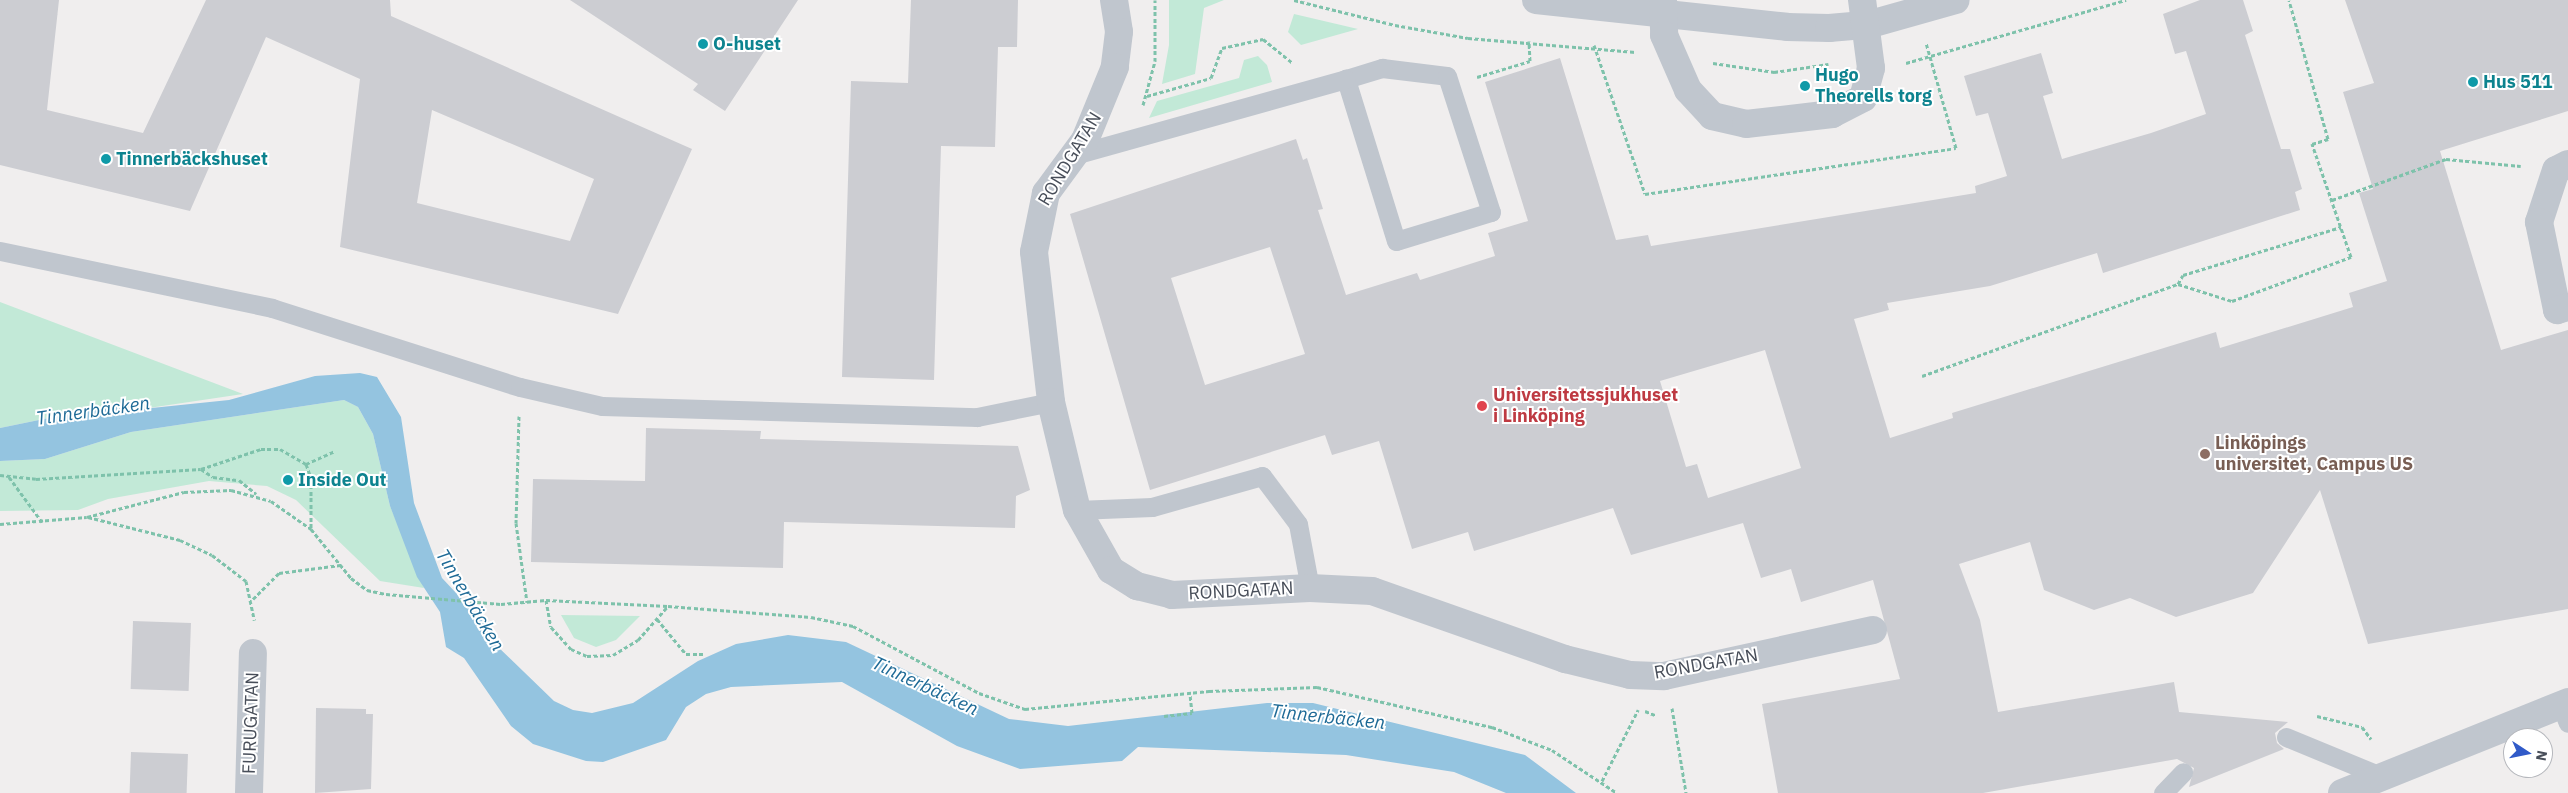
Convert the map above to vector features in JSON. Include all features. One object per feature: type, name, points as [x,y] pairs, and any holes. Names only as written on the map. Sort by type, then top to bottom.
[{"type":"street","name":"RONDGATAN","points":[[1114,0],[1119,32],[1115,67],[1100,112],[1074,155],[1046,193],[1034,252],[1051,402],[1077,510],[1092,545],[1111,570],[1137,586],[1190,595],[1310,588],[1372,591],[1565,659],[1630,675],[1664,676],[1873,630]]},
{"type":"street","points":[[1536,0],[1662,7],[1787,27],[1865,13],[1956,0]]},
{"type":"street","points":[[1662,7],[1673,57],[1700,106],[1723,121],[1746,124],[1832,114],[1863,98],[1871,68],[1865,13]]},
{"type":"street","points":[[2562,167],[2539,222],[2546,268],[2557,310],[2568,307]]},
{"type":"street","name":"FURUGATAN","points":[[249,793],[253,652]]},
{"type":"street","points":[[2342,793],[2566,710]]},
{"type":"lane","points":[[1074,155],[1382,68],[1447,76],[1491,212],[1396,240],[1346,79]]},
{"type":"lane","points":[[0,251],[272,308],[520,387],[602,406],[977,417],[1051,402]]},
{"type":"lane","points":[[1077,510],[1152,507],[1262,476],[1298,524],[1310,588]]},
{"type":"lane","points":[[2286,737],[2383,777]]},
{"type":"lane","points":[[2163,793],[2183,772]]},
{"type":"path","points":[[1294,0],[1395,25],[1529,41],[1594,46]]},
{"type":"path","points":[[1922,376],[2178,284],[2232,301],[2350,256],[2312,144],[2328,140],[2289,0]]},
{"type":"path","points":[[1483,75],[1530,61],[1529,41]]},
{"type":"path","points":[[2332,200],[2446,159],[2562,167]]},
{"type":"path","points":[[2178,284],[2183,275],[2340,226]]},
{"type":"path","points":[[520,387],[516,523],[527,602]]},
{"type":"path","points":[[0,475],[8,477],[103,477],[200,469],[261,449],[280,449],[306,464],[312,491],[311,529]]},
{"type":"path","points":[[306,464],[335,451]]},
{"type":"path","points":[[200,469],[213,477],[239,480],[257,495],[311,529],[340,565],[367,590],[406,596],[501,604],[546,600],[668,606],[811,617],[853,626],[979,693],[1025,709],[1190,694],[1318,687],[1416,707],[1492,727],[1552,750],[1602,781],[1617,793]]},
{"type":"path","points":[[8,477],[42,522]]},
{"type":"path","points":[[0,524],[87,517],[184,492],[231,490],[257,495]]},
{"type":"path","points":[[87,517],[180,540],[204,552],[246,581],[253,600],[253,652]]},
{"type":"path","points":[[253,600],[280,573],[340,565]]},
{"type":"path","points":[[546,600],[552,627],[571,649],[587,656],[613,656],[638,640],[668,606]]},
{"type":"path","points":[[657,619],[686,654],[703,654]]},
{"type":"path","points":[[1664,676],[1679,734],[1686,793]]},
{"type":"path","points":[[1164,716],[1192,713],[1190,694]]},
{"type":"path","points":[[1602,781],[1639,708],[1655,715]]},
{"type":"green space","points":[[1169,0],[1224,0],[1204,8],[1195,74],[1162,84],[1169,45]]},
{"type":"green space","points":[[1294,14],[1358,29],[1301,45],[1288,32]]},
{"type":"green space","points":[[1258,56],[1267,65],[1272,82],[1149,118],[1157,101],[1239,78],[1244,60]]},
{"type":"green space","points":[[0,302],[243,394],[142,409],[107,406],[0,428]]},
{"type":"green space","points":[[344,400],[358,407],[373,434],[390,506],[424,588],[380,581],[296,500],[267,486],[209,481],[108,499],[78,510],[0,511],[0,461],[45,459],[131,432]]},
{"type":"green space","points":[[561,615],[640,616],[616,640],[596,647],[574,638]]},
{"type":"water","name":"Tinnerbäcken","points":[[360,373],[377,377],[401,417],[414,503],[442,578],[489,628],[495,644],[554,701],[573,710],[592,713],[633,703],[698,661],[736,644],[788,635],[846,642],[1009,719],[1068,726],[1267,703],[1313,703],[1525,755],[1576,793],[1506,793],[1454,772],[1346,755],[1138,747],[1122,761],[1020,769],[957,746],[842,682],[731,687],[706,694],[686,707],[666,740],[603,762],[586,761],[533,744],[511,726],[464,658],[446,647],[440,612],[417,577],[390,506],[373,434],[358,407],[344,400],[131,432],[45,459],[0,461],[0,428],[107,406],[142,409],[229,400],[315,376]]},
{"type":"building","name":"Tinnerbäckshuset","points":[[0,0],[59,0],[47,110],[143,133],[206,0],[390,0],[391,16],[692,149],[618,314],[340,247],[360,79],[266,37],[190,211],[0,165]],"holes":[[[432,110],[594,179],[570,241],[417,203]]]},
{"type":"building","name":"O-huset","points":[[570,0],[798,0],[725,111],[693,90],[698,84]]},
{"type":"building","points":[[911,0],[1018,0],[1017,47],[998,47],[995,147],[941,146],[934,380],[842,377],[851,81],[908,83]]},
{"type":"building","points":[[2200,0],[2243,0],[2253,31],[2245,35],[2281,149],[2290,149],[2302,189],[2295,192],[2300,210],[2103,273],[2097,253],[1990,286],[1887,303],[1889,310],[1854,319],[1890,438],[1953,418],[1952,413],[2216,332],[2220,348],[2353,307],[2349,293],[2387,281],[2359,193],[2373,189],[2343,92],[2374,83],[2345,0],[2568,0],[2568,111],[2440,151],[2501,350],[2568,330],[2568,609],[2368,644],[2320,490],[2253,593],[2176,617],[2130,598],[2094,610],[2044,590],[2030,542],[1959,564],[1980,620],[1998,712],[2174,682],[2179,712],[2288,722],[2275,733],[2277,743],[2284,749],[2189,787],[2194,768],[2177,759],[1983,793],[1778,793],[1762,704],[1900,679],[1873,580],[1801,602],[1791,569],[1761,578],[1743,523],[1631,555],[1613,508],[1474,551],[1468,532],[1412,549],[1379,441],[1332,455],[1325,435],[1150,490],[1070,214],[1296,139],[1303,160],[1307,158],[1323,209],[1318,210],[1346,295],[1417,273],[1420,280],[1495,256],[1488,233],[1528,221],[1485,82],[1560,58],[1616,240],[1648,235],[1651,246],[1976,193],[1975,186],[2007,176],[1988,113],[1976,116],[1964,76],[2041,53],[2053,93],[2043,96],[2062,159],[2151,133],[2206,114],[2186,51],[2175,54],[2163,14]],"holes":[[[1270,247],[1305,354],[1205,385],[1171,278]],[[1765,350],[1801,468],[1708,498],[1697,464],[1686,467],[1660,381]]]},
{"type":"building","points":[[646,428],[761,431],[760,439],[1018,446],[1030,490],[1016,496],[1015,528],[784,522],[783,568],[531,562],[533,479],[645,481]]},
{"type":"building","points":[[133,621],[191,623],[189,691],[131,689]]},
{"type":"building","points":[[316,708],[366,709],[366,714],[373,714],[371,789],[315,793]]},
{"type":"building","points":[[131,752],[188,754],[187,793],[130,793]]},
{"type":"place","name":"O-huset","points":[[703,44]]},
{"type":"place","name":"Hus 511","points":[[2473,82]]},
{"type":"place","name":"Hugo Theorells torg","points":[[1805,86]]},
{"type":"place","name":"Tinnerbäckshuset","points":[[106,159]]},
{"type":"place","name":"Universitetssjukhuset i Linköping","points":[[1482,406]]},
{"type":"place","name":"Linköpings universitet, Campus US","points":[[2205,454]]},
{"type":"place","name":"Inside Out","points":[[288,480]]}]
